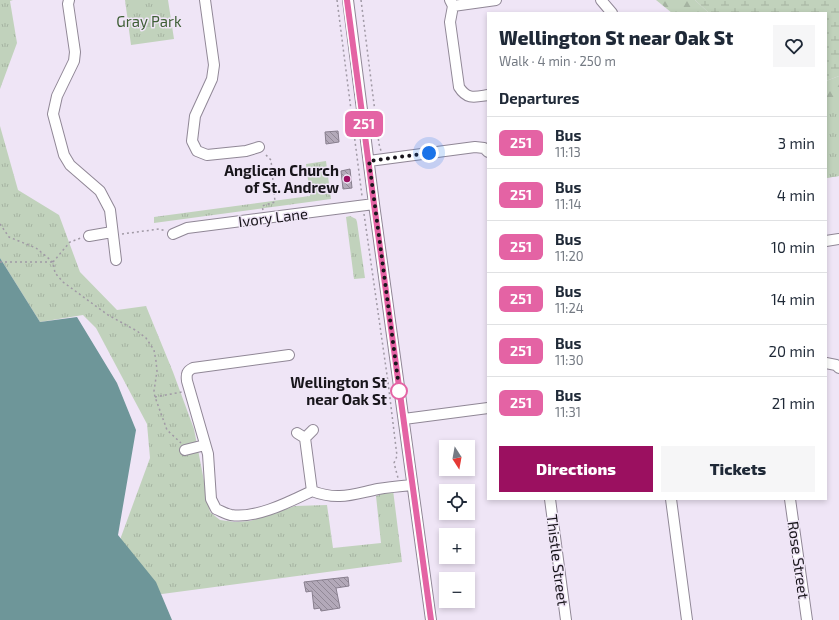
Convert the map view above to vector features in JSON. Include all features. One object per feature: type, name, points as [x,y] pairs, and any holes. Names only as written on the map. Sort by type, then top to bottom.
[{"type":"street","points":[[69,0],[68,4],[75,52],[74,61],[57,96],[53,114],[64,155],[70,165],[100,191],[110,210],[116,260]]},
{"type":"street","points":[[206,0],[214,65],[212,79],[196,116],[192,141],[198,152],[207,155],[246,151],[259,147]]},
{"type":"street","points":[[348,0],[374,204],[431,620]]},
{"type":"street","points":[[487,95],[472,97],[464,94],[459,87],[450,22],[452,3],[496,0]]},
{"type":"street","points":[[601,0],[611,12]]},
{"type":"street","points":[[369,161],[475,147],[484,148],[487,151]]},
{"type":"street","name":"Ivory Lane","points":[[173,234],[187,228],[374,204]]},
{"type":"street","points":[[89,236],[112,232]]},
{"type":"street","points":[[827,241],[839,239]]},
{"type":"street","points":[[289,355],[192,368],[188,371],[186,376],[208,454],[212,499],[216,509],[230,515],[253,515],[291,501],[312,491],[325,496],[352,496],[379,489],[412,485]]},
{"type":"street","points":[[404,419],[487,408]]},
{"type":"street","points":[[312,430],[301,436],[312,491]]},
{"type":"street","points":[[187,450],[205,445]]},
{"type":"street","name":"Thistle Street","points":[[550,500],[566,620]]},
{"type":"street","points":[[671,500],[687,620]]},
{"type":"street","name":"Rose Street","points":[[790,500],[807,620]]},
{"type":"path","points":[[338,0],[363,205],[398,456],[394,463],[400,486]]},
{"type":"path","points":[[361,0],[379,144],[383,159]]},
{"type":"path","points":[[259,147],[271,160],[275,202],[262,206],[263,218]]},
{"type":"path","points":[[0,224],[10,237],[36,248],[53,262],[56,272],[63,282],[108,315],[137,331],[146,338],[154,350],[157,371],[154,391],[155,397],[168,433],[187,450]]},
{"type":"path","points":[[112,232],[116,234],[159,229],[173,234]]},
{"type":"path","points":[[0,262],[53,262],[70,242],[89,236]]},
{"type":"path","points":[[155,397],[190,391]]},
{"type":"green space","points":[[0,0],[13,0],[10,1],[17,43],[0,89]]},
{"type":"green space","name":"Gray Park","points":[[125,0],[168,0],[174,39],[131,45]]},
{"type":"green space","points":[[656,0],[695,0],[708,12],[671,12]]},
{"type":"green space","points":[[695,0],[839,0],[839,76],[827,81],[827,12],[708,12]]},
{"type":"green space","points":[[839,76],[839,176],[827,178],[827,81]]},
{"type":"green space","points":[[839,100],[839,176],[827,178],[827,102]]},
{"type":"green space","points":[[0,126],[18,190],[59,215],[80,272],[117,310],[146,306],[194,429],[210,512],[220,520],[235,522],[250,521],[295,506],[327,505],[333,548],[381,543],[376,496],[393,490],[402,562],[162,594],[152,589],[122,553],[121,537],[150,458],[147,424],[96,328],[83,315],[40,322],[0,258]]},
{"type":"green space","points":[[326,161],[331,199],[154,223],[154,217],[310,196],[306,164]]},
{"type":"green space","points":[[350,216],[356,219],[357,222],[365,278],[354,279],[346,217]]},
{"type":"shaded area","points":[[0,258],[40,322],[77,317],[117,383],[136,430],[118,535],[156,582],[172,620],[0,620]]},
{"type":"building","points":[[338,131],[339,142],[326,144],[325,132]]},
{"type":"building","name":"Anglican Church of St. Andrew","points":[[350,169],[352,188],[343,189],[341,171]]},
{"type":"building","points":[[348,577],[349,586],[336,588],[340,608],[321,611],[320,608],[314,609],[312,591],[306,592],[304,582]]},
{"type":"bus line","name":"251","points":[[347,0],[431,620]]},
{"type":"place","name":"Anglican Church of St. Andrew","points":[[347,179]]},
{"type":"place","name":"Wellington St near Oak St","points":[[399,391]]},
{"type":"route","points":[[399,391],[400,395],[369,161],[429,153]]}]
